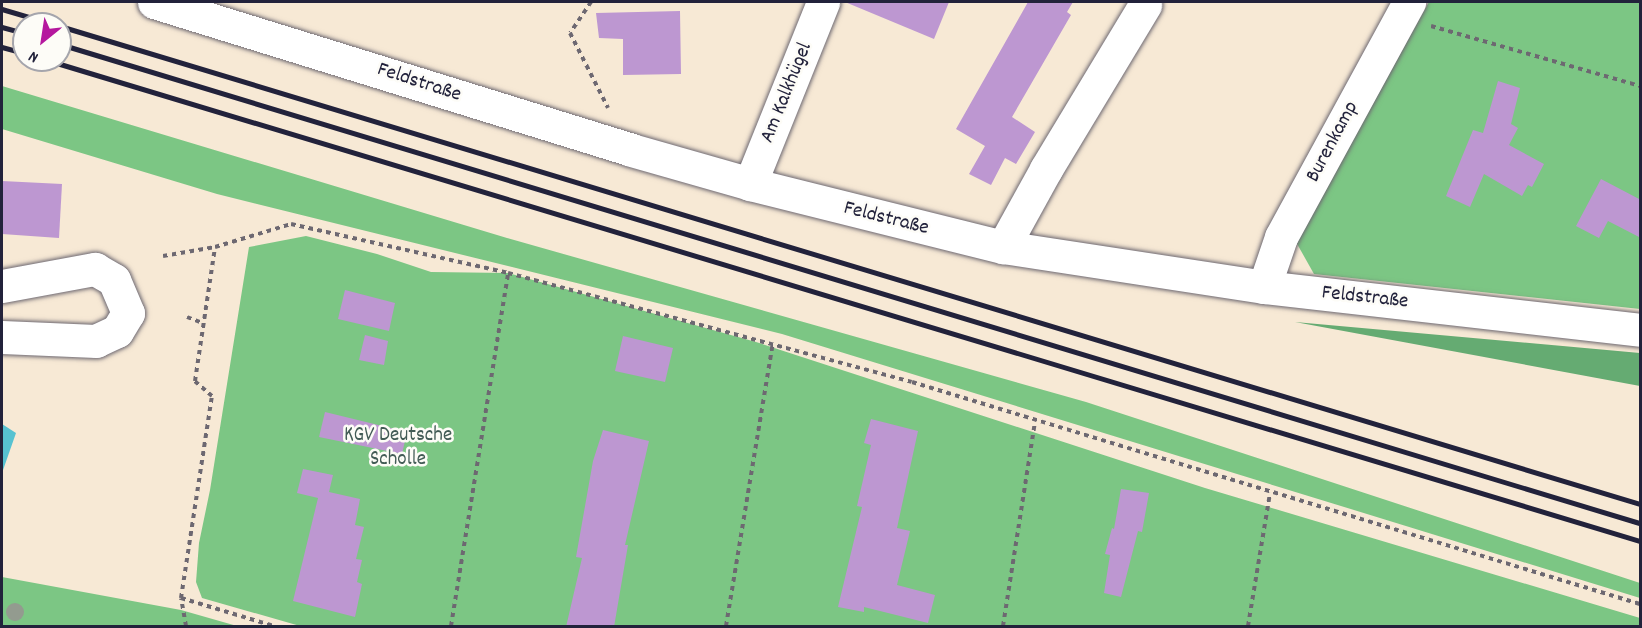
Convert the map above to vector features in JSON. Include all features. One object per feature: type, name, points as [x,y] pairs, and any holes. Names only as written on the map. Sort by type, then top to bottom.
[{"type":"street","name":"Feldstraße","points":[[154,2],[631,150],[750,184],[1003,247],[1264,287],[1641,330]]},
{"type":"street","name":"Am Kalkhügel","points":[[750,184],[823,2]]},
{"type":"street","points":[[1003,247],[1046,169],[1145,5]]},
{"type":"street","name":"Burenkamp","points":[[1264,287],[1281,237],[1405,9]]},
{"type":"street","points":[[2,286],[95,269],[114,280],[128,313],[117,331],[96,341],[2,337]]},
{"type":"path","points":[[591,2],[570,33],[589,74],[631,150]]},
{"type":"path","points":[[1405,9],[1641,86]]},
{"type":"path","points":[[163,256],[215,247],[291,224],[508,273],[773,343],[1641,604]]},
{"type":"path","points":[[186,627],[181,598],[212,396],[195,381],[215,247]]},
{"type":"path","points":[[451,627],[508,273]]},
{"type":"path","points":[[187,317],[203,323]]},
{"type":"path","points":[[726,627],[773,343]]},
{"type":"path","points":[[1003,627],[1035,421]]},
{"type":"path","points":[[1248,627],[1270,493]]},
{"type":"path","points":[[181,598],[274,627]]},
{"type":"green space","points":[[1429,2],[1640,2],[1640,309],[1314,274],[1296,242]]},
{"type":"green space","points":[[2,86],[507,238],[1086,402],[1640,583],[1640,598],[782,334],[217,194],[2,129]]},
{"type":"green space","name":"KGV Deutsche Scholle","points":[[306,236],[377,254],[431,272],[508,273],[756,342],[1205,488],[1640,618],[1640,626],[300,626],[202,598],[196,582],[199,543],[210,490],[249,247]]},
{"type":"green space","points":[[1295,322],[1640,353],[1640,386]]},
{"type":"green space","points":[[2,577],[181,610],[237,626],[2,626]]},
{"type":"water","points":[[2,424],[16,433],[2,473]]},
{"type":"building","points":[[845,2],[949,2],[934,39]]},
{"type":"building","points":[[1028,2],[1073,2],[1067,12],[1071,15],[1012,117],[1035,132],[1016,164],[1005,158],[991,185],[969,174],[985,146],[956,129]]},
{"type":"building","points":[[680,11],[681,74],[623,75],[623,39],[599,38],[596,13]]},
{"type":"building","points":[[1498,81],[1520,88],[1511,124],[1518,128],[1509,145],[1544,164],[1532,187],[1528,185],[1522,196],[1484,174],[1470,207],[1446,196],[1473,130],[1483,133]]},
{"type":"building","points":[[1601,179],[1641,200],[1641,238],[1608,221],[1599,238],[1576,226]]},
{"type":"building","points":[[2,181],[62,184],[59,238],[2,234]]},
{"type":"building","points":[[345,290],[395,303],[389,331],[338,319]]},
{"type":"building","points":[[365,335],[388,341],[384,365],[359,360]]},
{"type":"building","points":[[623,336],[673,348],[665,382],[615,371]]},
{"type":"building","points":[[325,412],[407,432],[402,454],[319,437]]},
{"type":"building","points":[[871,419],[918,431],[897,528],[910,531],[897,585],[935,595],[928,623],[864,607],[864,612],[838,607],[862,507],[857,506],[871,445],[864,443]]},
{"type":"building","points":[[603,430],[649,441],[625,545],[628,545],[614,627],[566,627],[582,558],[576,557],[593,461]]},
{"type":"building","points":[[303,469],[333,475],[329,492],[360,499],[355,525],[364,527],[356,559],[362,560],[357,582],[362,584],[355,617],[293,601],[318,498],[297,493]]},
{"type":"building","points":[[1121,489],[1149,493],[1142,532],[1138,531],[1121,597],[1104,593],[1110,555],[1105,554],[1112,528],[1114,529]]},
{"type":"railway","points":[[2,9],[12,12]]},
{"type":"railway","points":[[2,27],[12,30]]},
{"type":"railway","points":[[72,30],[1640,504]]},
{"type":"railway","points":[[2,47],[12,50]]},
{"type":"railway","points":[[72,48],[1640,523]]},
{"type":"railway","points":[[72,68],[1640,541]]}]
